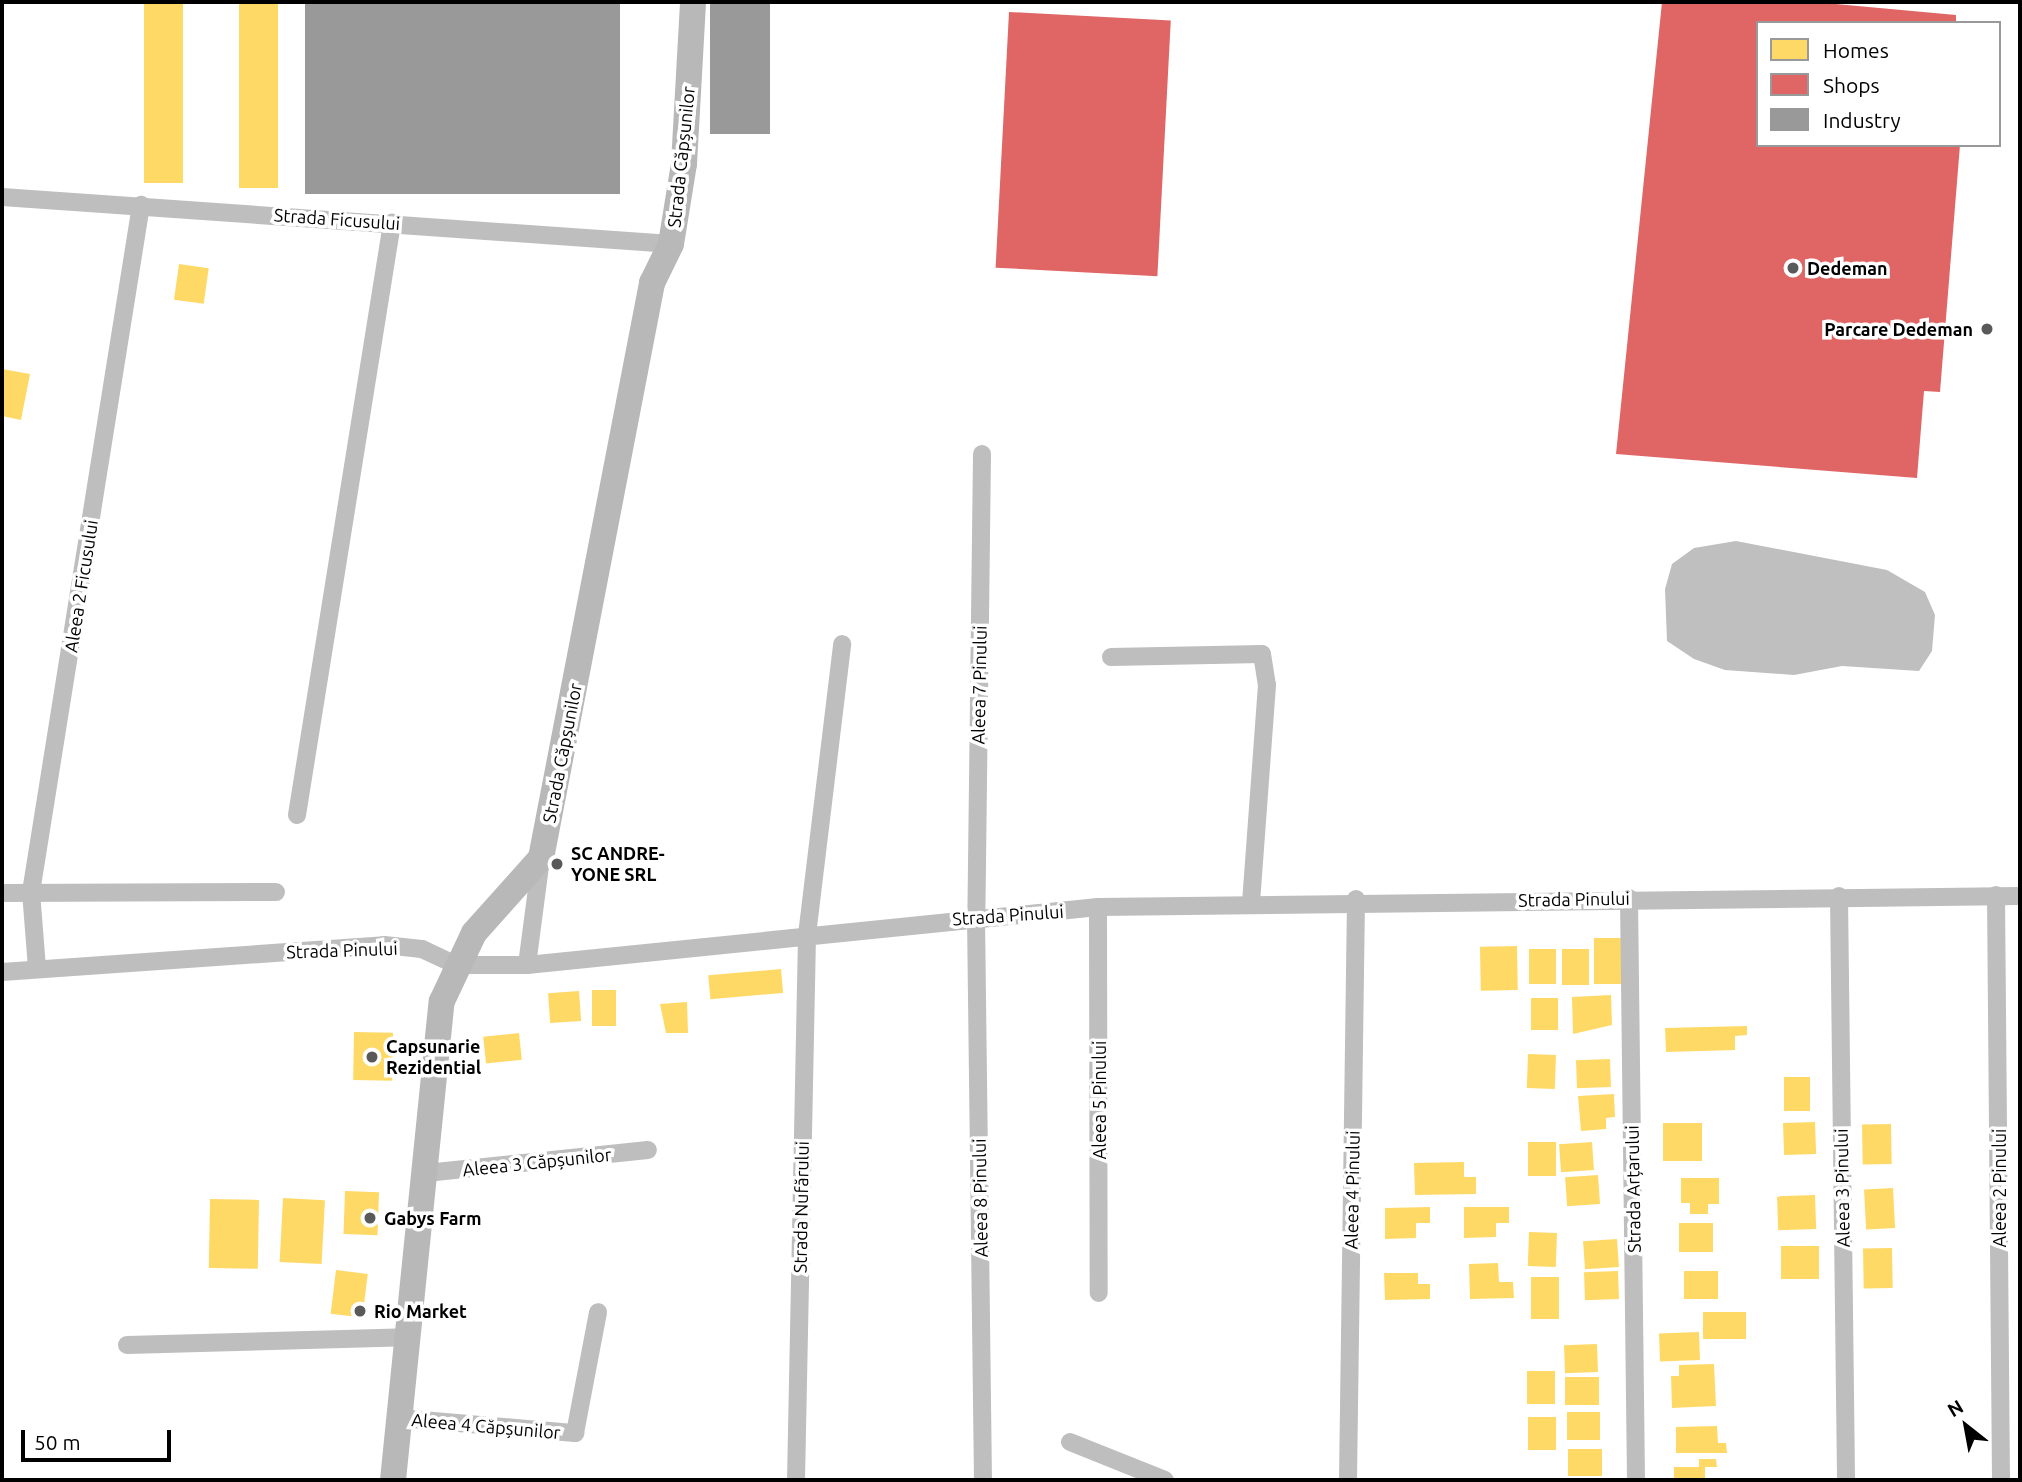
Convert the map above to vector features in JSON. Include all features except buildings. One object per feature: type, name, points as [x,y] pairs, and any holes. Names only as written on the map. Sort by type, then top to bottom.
[{"type":"street","name":"Strada Căpșunilor","points":[[541,858],[652,283],[671,244],[684,164],[693,2]]},
{"type":"street","name":"Strada Ficusului","points":[[2,197],[671,244]]},
{"type":"street","name":"Aleea 2 Ficusului","points":[[37,968],[31,892],[141,205]]},
{"type":"street","points":[[297,815],[393,223]]},
{"type":"street","name":"Aleea 7 Pinului","points":[[976,917],[982,454]]},
{"type":"street","name":"Strada Nufărului","points":[[796,1480],[807,935],[842,644]]},
{"type":"street","points":[[1111,657],[1262,654],[1267,685],[1251,901]]},
{"type":"street","points":[[387,1480],[393,1480],[442,1001],[474,933],[541,858]]},
{"type":"street","points":[[527,965],[541,858]]},
{"type":"street","points":[[2,893],[276,892]]},
{"type":"street","name":"Aleea 2 Pinului","points":[[1996,895],[2001,1480]]},
{"type":"street","name":"Aleea 3 Pinului","points":[[1839,896],[1846,1480]]},
{"type":"street","name":"Strada Pinului","points":[[2,972],[384,945],[422,949],[457,965],[527,965],[976,917],[1098,907],[1251,901],[2020,896]]},
{"type":"street","name":"Strada Arțarului","points":[[1629,898],[1636,1480]]},
{"type":"street","name":"Aleea 4 Pinului","points":[[1348,1480],[1356,899]]},
{"type":"street","name":"Aleea 5 Pinului","points":[[1098,907],[1100,1293]]},
{"type":"street","name":"Aleea 8 Pinului","points":[[976,917],[983,1480]]},
{"type":"street","name":"Aleea 3 Căpșunilor","points":[[426,1173],[648,1150]]},
{"type":"street","name":"Aleea 4 Căpșunilor","points":[[400,1418],[575,1433],[598,1312]]},
{"type":"street","points":[[127,1345],[406,1337]]},
{"type":"street","points":[[1070,1442],[1165,1480]]},
{"type":"shaded area","points":[[1736,541],[1887,570],[1925,592],[1935,615],[1932,651],[1919,671],[1842,666],[1794,675],[1725,670],[1694,659],[1667,641],[1665,589],[1672,564],[1694,548]]},
{"type":"place","name":"Dedeman","points":[[1793,268]]},
{"type":"place","name":"Parcare Dedeman","points":[[1987,329]]},
{"type":"place","name":"SC ANDRE- YONE SRL","points":[[557,864]]},
{"type":"place","name":"Capsunarie Rezidential","points":[[372,1057]]},
{"type":"place","name":"Gabys Farm","points":[[370,1218]]},
{"type":"place","name":"Rio Market","points":[[360,1311]]}]
